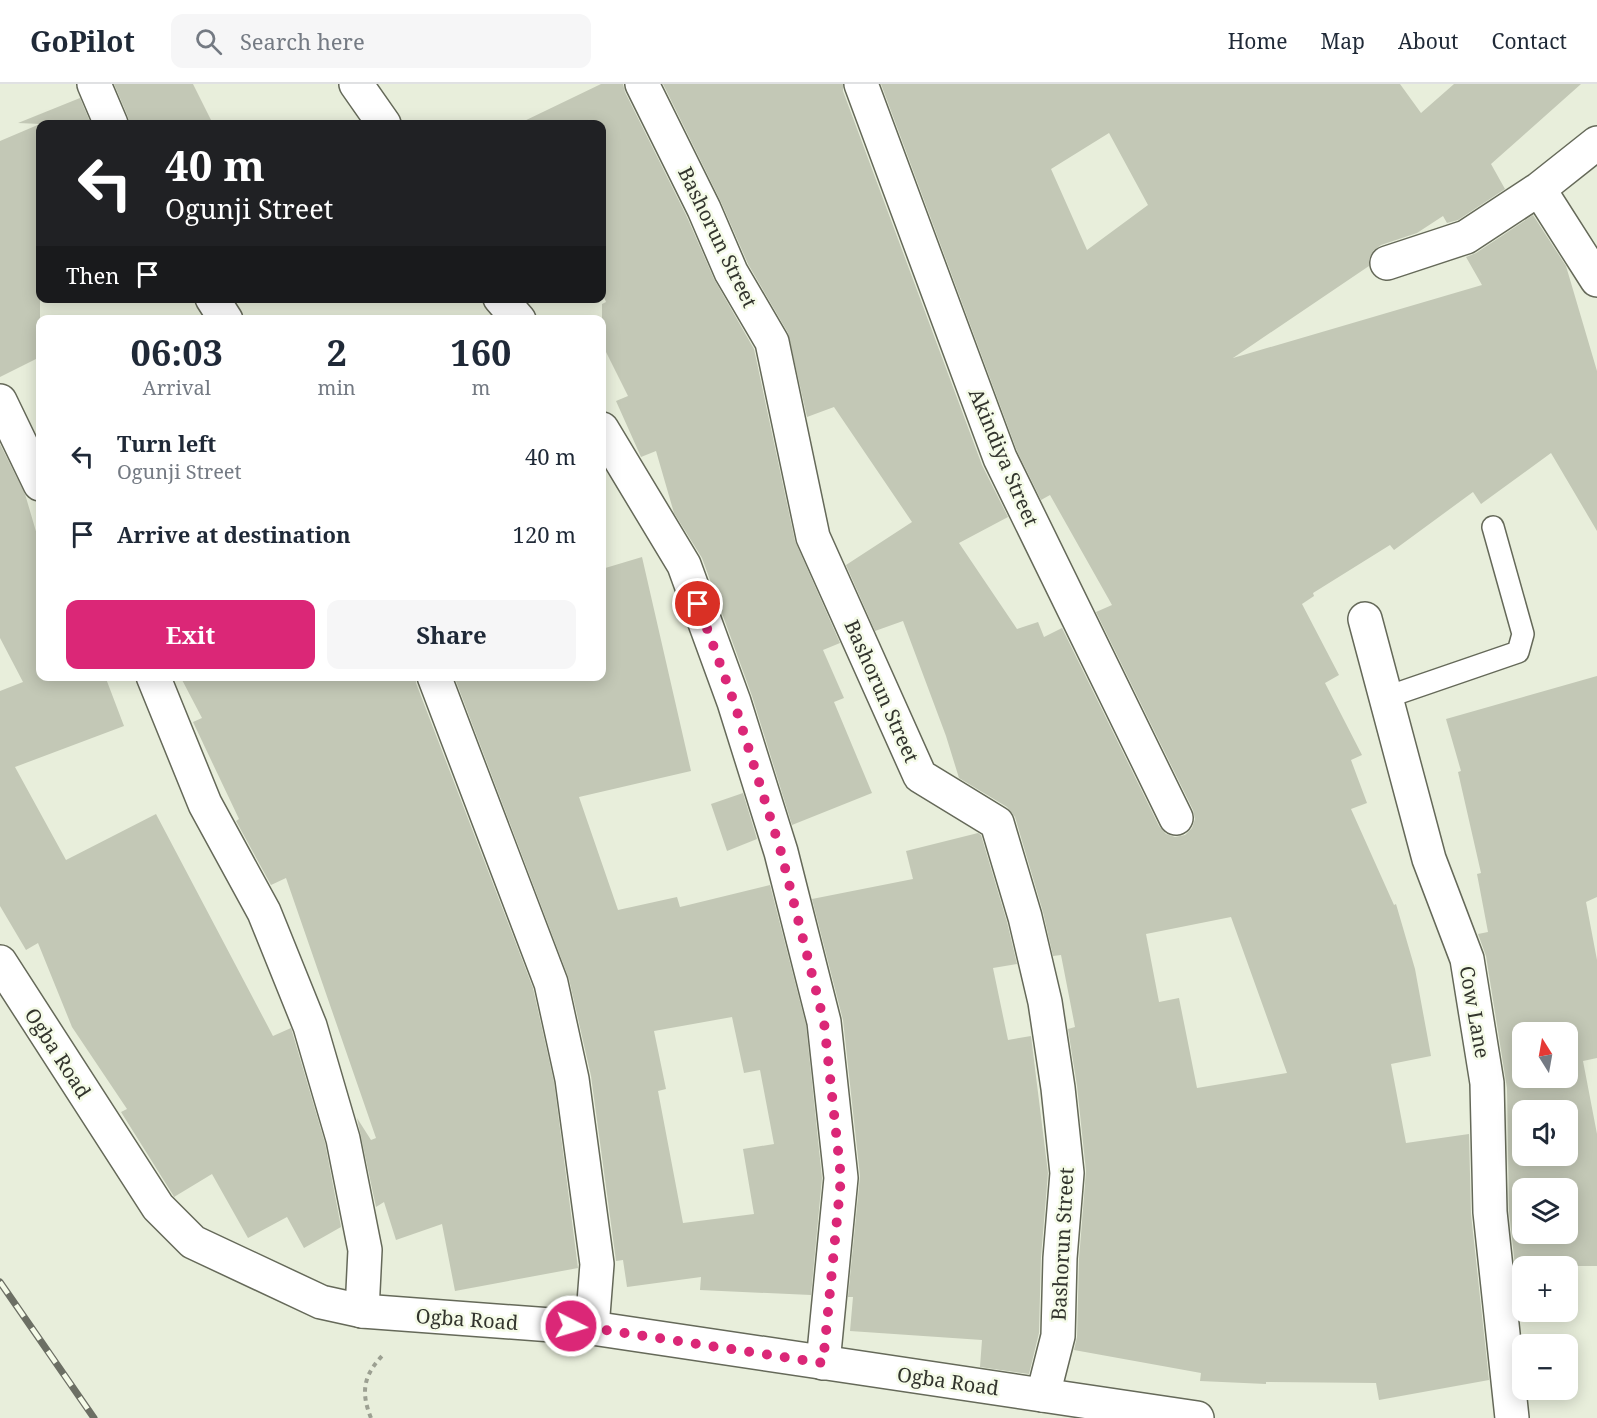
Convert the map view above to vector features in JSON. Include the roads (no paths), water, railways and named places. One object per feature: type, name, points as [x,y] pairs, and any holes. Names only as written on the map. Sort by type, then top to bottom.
[{"type":"street","points":[[94,84],[109,120]]},
{"type":"street","points":[[356,84],[381,120]]},
{"type":"street","name":"Bashorun Street","points":[[642,84],[704,209],[731,272],[772,342],[813,537],[920,776],[997,823],[1025,917],[1044,1002],[1058,1088],[1067,1173],[1060,1258],[1058,1336],[1043,1395]]},
{"type":"street","name":"Akindiya Street","points":[[861,84],[1000,458],[1176,818]]},
{"type":"street","points":[[1387,262],[1466,237],[1539,189],[1597,143]]},
{"type":"street","points":[[1539,189],[1597,280]]},
{"type":"street","points":[[504,303],[515,315]]},
{"type":"street","points":[[0,401],[36,476]]},
{"type":"street","points":[[606,436],[684,565],[734,702],[781,852],[824,1022],[841,1178],[823,1363]]},
{"type":"street","name":"Cow Lane","points":[[1365,619],[1429,859],[1467,959],[1487,1083],[1490,1212],[1512,1418]]},
{"type":"street","points":[[155,681],[205,804],[264,912],[310,1026],[343,1139],[365,1250],[362,1311]]},
{"type":"street","points":[[436,681],[551,983],[572,1078],[597,1264],[592,1328]]},
{"type":"street","name":"Ogba Road","points":[[0,963],[158,1207],[193,1242],[321,1302],[362,1311],[592,1328],[1197,1418]]},
{"type":"lane","points":[[1387,697],[1518,652],[1523,634],[1493,527]]},
{"type":"railway","points":[[0,1282],[94,1418]]}]
